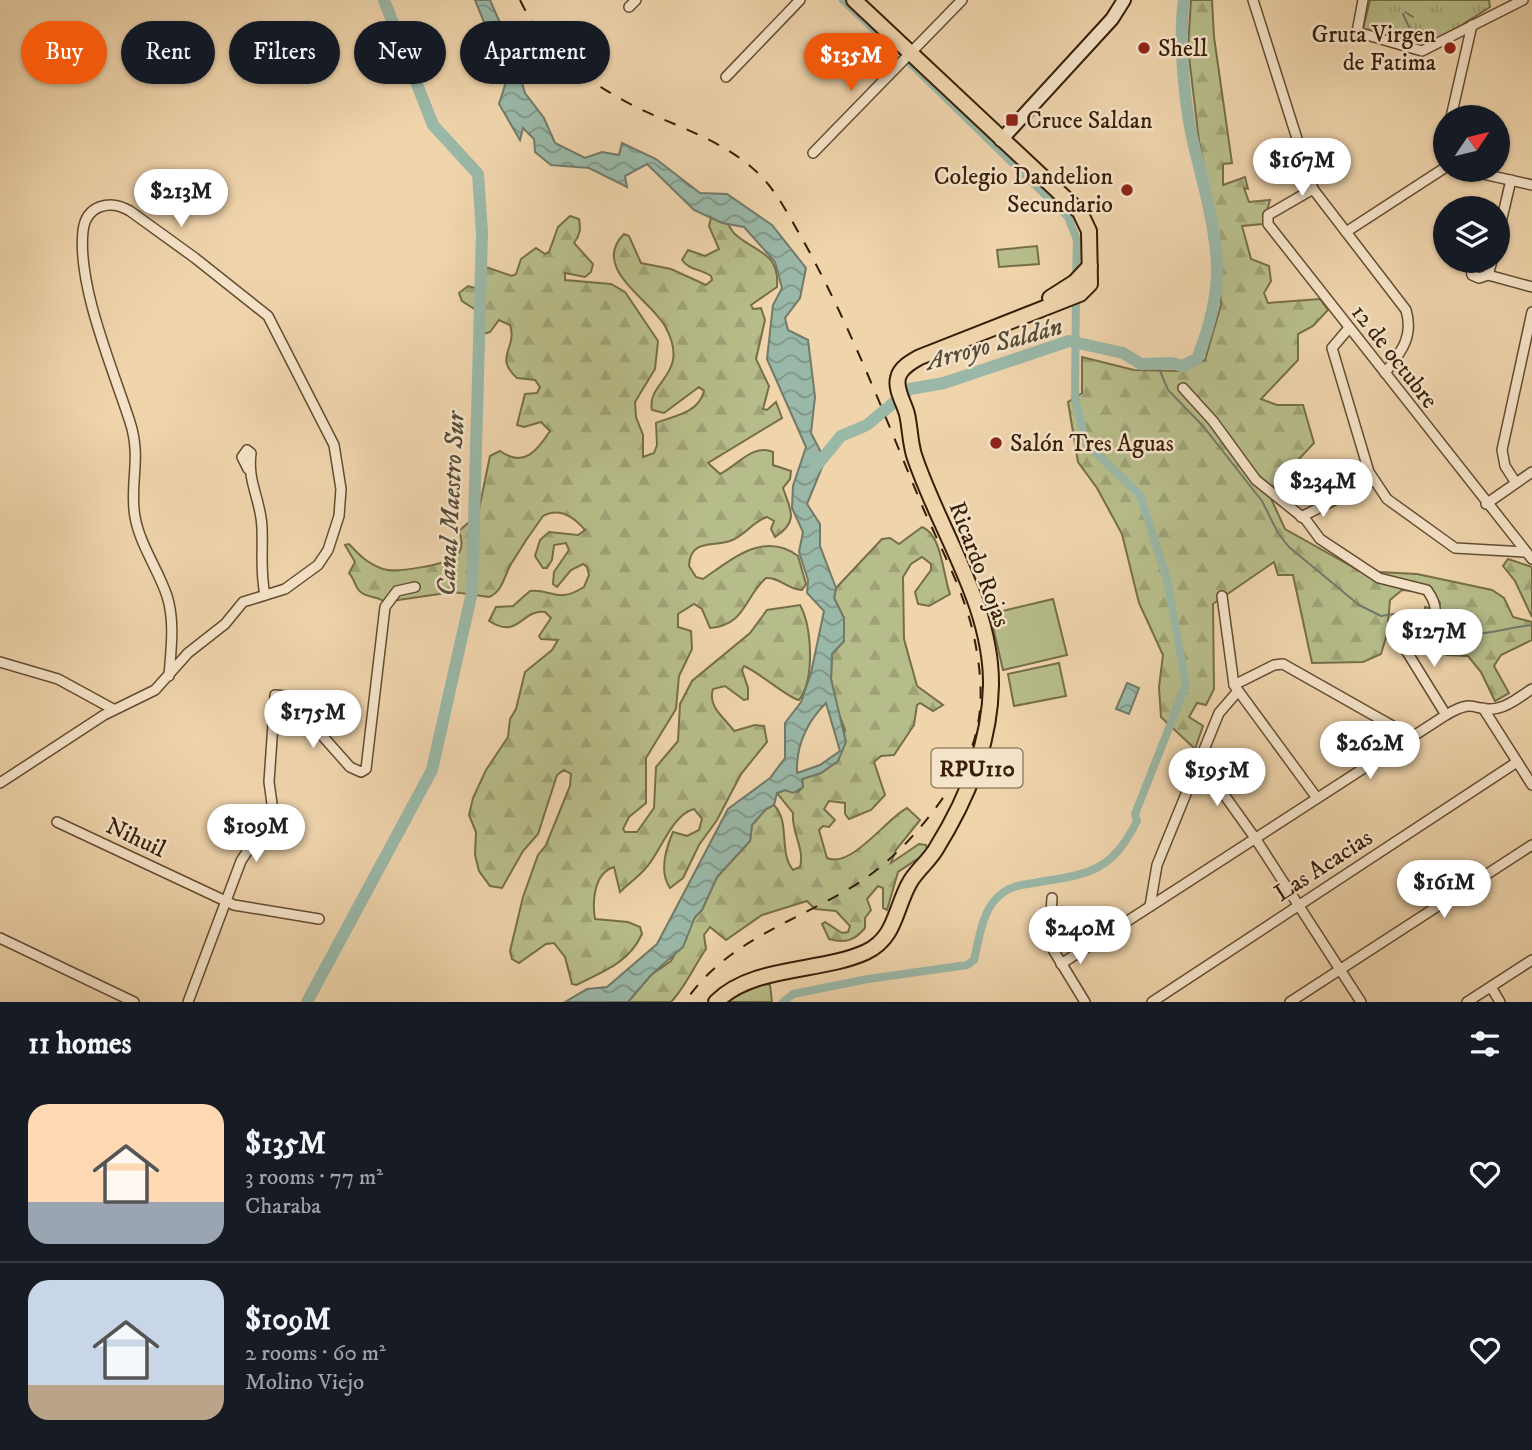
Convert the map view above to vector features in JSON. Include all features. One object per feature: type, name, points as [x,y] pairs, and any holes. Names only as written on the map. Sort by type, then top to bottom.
[{"type":"main road","points":[[854,0],[1001,140],[1112,19],[1124,0]]},
{"type":"main road","name":"Ricardo Rojas","points":[[716,1002],[744,984],[852,957],[877,945],[895,921],[909,883],[936,849],[969,789],[978,765],[990,703],[990,668],[986,640],[978,611],[914,454],[905,407],[897,384],[900,372],[912,361],[1006,321],[1067,287],[1090,266],[1088,231],[1083,216],[1001,140]]},
{"type":"street","points":[[726,77],[800,0]]},
{"type":"street","points":[[813,153],[962,0]]},
{"type":"street","points":[[1253,0],[1313,189],[1399,300],[1409,320],[1408,341],[1385,373]]},
{"type":"street","points":[[1363,0],[1357,32],[1418,51],[1436,45],[1523,0]]},
{"type":"street","points":[[1454,105],[1472,25]]},
{"type":"street","points":[[1346,232],[1433,175]]},
{"type":"street","points":[[1507,196],[1511,180],[1532,185]]},
{"type":"street","name":"12 de octubre","points":[[1313,189],[1268,215],[1266,221],[1529,556]]},
{"type":"street","points":[[0,783],[4,776],[113,709],[147,695],[169,676],[195,647],[225,624],[239,606],[250,598],[291,586],[318,565],[328,550],[341,505],[334,446],[265,312],[130,211],[117,205],[102,205],[90,212],[85,220],[84,259],[104,343],[133,430],[137,462],[134,508],[136,523],[170,608],[169,676]]},
{"type":"street","points":[[1472,273],[1479,278],[1488,275],[1532,287]]},
{"type":"street","points":[[1516,483],[1505,466],[1502,450],[1532,312]]},
{"type":"street","points":[[1349,328],[1332,348],[1372,481],[1387,499],[1455,548],[1529,556]]},
{"type":"street","points":[[1183,388],[1213,421],[1256,480],[1301,517],[1320,539],[1379,578],[1427,590],[1434,608],[1428,624],[1407,636],[1404,647],[1446,715]]},
{"type":"street","points":[[248,469],[261,516],[261,568],[265,594]]},
{"type":"street","points":[[1486,504],[1532,472]]},
{"type":"street","points":[[1301,517],[1372,481]]},
{"type":"street","points":[[188,1002],[244,854],[273,811],[269,789],[272,704],[275,695],[282,693],[350,766],[361,772],[366,769],[370,757],[374,685],[385,607],[397,591],[415,587]]},
{"type":"street","points":[[1222,596],[1236,688],[1317,798]]},
{"type":"street","points":[[0,662],[58,679],[113,709]]},
{"type":"street","points":[[1150,906],[1157,865],[1224,704],[1236,688],[1274,665],[1283,664],[1412,737]]},
{"type":"street","points":[[1061,964],[1446,715],[1466,704],[1502,708],[1532,689]]},
{"type":"street","points":[[1483,708],[1532,785]]},
{"type":"street","points":[[1200,761],[1255,838],[1361,1002]]},
{"type":"street","name":"Las Acacias","points":[[1152,1002],[1517,762]]},
{"type":"street","name":"Nihuil","points":[[57,822],[227,902],[319,919]]},
{"type":"street","points":[[1290,1002],[1532,845]]},
{"type":"street","points":[[1052,898],[1048,937],[1085,1002]]},
{"type":"street","points":[[0,938],[134,1002]]},
{"type":"street","points":[[1467,1002],[1532,960]]},
{"type":"street","points":[[1490,987],[1500,1002]]},
{"type":"green space","points":[[1191,0],[1212,0],[1214,37],[1232,163],[1223,164],[1223,185],[1245,177],[1248,189],[1244,188],[1249,202],[1270,200],[1263,224],[1242,226],[1251,259],[1269,266],[1271,281],[1264,293],[1268,303],[1320,299],[1328,310],[1313,326],[1298,334],[1298,360],[1261,399],[1277,405],[1303,405],[1314,443],[1268,492],[1285,529],[1360,571],[1417,574],[1492,590],[1504,598],[1513,617],[1532,622],[1532,640],[1501,655],[1494,666],[1509,693],[1495,701],[1481,672],[1468,656],[1446,655],[1434,645],[1412,643],[1414,635],[1437,628],[1408,620],[1410,611],[1425,612],[1425,607],[1438,610],[1440,603],[1433,593],[1402,590],[1390,600],[1387,634],[1381,654],[1363,662],[1312,663],[1293,575],[1278,575],[1274,562],[1213,604],[1214,689],[1206,705],[1197,703],[1189,717],[1203,726],[1195,749],[1161,717],[1159,687],[1163,655],[1139,603],[1122,534],[1097,488],[1078,462],[1068,402],[1082,393],[1082,357],[1134,370],[1178,371],[1205,360],[1221,305],[1215,223],[1199,141],[1188,48]]},
{"type":"green space","points":[[1370,0],[1489,0],[1490,7],[1424,49],[1362,33]]},
{"type":"green space","points":[[570,216],[579,219],[580,223],[579,235],[574,243],[593,264],[591,272],[585,277],[565,273],[565,280],[611,284],[625,292],[658,341],[655,369],[635,402],[636,417],[643,435],[643,457],[654,453],[657,445],[656,423],[691,409],[704,391],[699,387],[664,413],[652,410],[655,392],[666,376],[674,356],[672,342],[658,316],[618,271],[614,259],[615,247],[624,234],[629,236],[641,263],[671,269],[706,285],[712,280],[711,276],[688,266],[682,260],[688,250],[705,256],[719,249],[709,226],[711,218],[726,221],[736,235],[765,254],[775,266],[777,287],[751,305],[753,309],[761,308],[765,320],[756,359],[769,386],[763,409],[767,410],[776,402],[782,418],[708,463],[720,474],[752,453],[766,450],[773,452],[773,465],[791,471],[790,479],[783,488],[790,509],[790,520],[788,526],[775,537],[771,529],[774,521],[767,517],[735,539],[698,548],[690,557],[689,566],[696,577],[703,579],[748,551],[773,546],[798,556],[806,584],[802,590],[776,579],[766,578],[738,616],[722,626],[710,628],[702,609],[694,604],[678,614],[678,627],[691,631],[692,649],[679,676],[676,709],[646,758],[646,803],[629,817],[623,829],[625,832],[637,832],[654,808],[656,767],[678,741],[680,704],[692,681],[750,633],[767,610],[800,605],[807,626],[810,653],[808,679],[799,700],[744,666],[742,670],[748,688],[748,699],[744,700],[725,686],[713,689],[712,701],[715,707],[734,731],[755,725],[764,726],[767,742],[741,774],[683,878],[670,888],[665,875],[665,860],[673,832],[687,836],[699,830],[702,819],[694,809],[679,819],[642,872],[620,892],[614,867],[602,875],[594,896],[595,919],[628,922],[640,927],[642,934],[622,959],[576,985],[572,984],[565,957],[554,943],[546,944],[519,963],[512,959],[510,951],[523,897],[538,855],[546,845],[570,786],[571,774],[564,770],[557,775],[538,834],[523,851],[502,888],[490,886],[479,871],[475,855],[476,832],[469,815],[473,798],[486,770],[508,737],[510,719],[516,709],[525,672],[552,650],[558,640],[541,639],[539,636],[551,618],[545,612],[530,615],[514,626],[499,626],[489,621],[496,607],[513,606],[530,591],[567,595],[584,587],[589,575],[583,564],[571,570],[557,587],[553,584],[554,572],[569,550],[566,543],[554,545],[552,560],[547,568],[543,568],[535,556],[540,540],[549,532],[578,535],[585,530],[576,521],[560,513],[543,516],[511,564],[500,587],[489,597],[453,592],[385,602],[367,596],[358,589],[349,573],[355,562],[345,545],[349,544],[372,564],[389,570],[421,567],[451,559],[459,553],[461,547],[459,531],[478,514],[490,456],[500,451],[516,458],[529,455],[550,431],[541,422],[524,427],[517,425],[525,394],[537,393],[540,387],[535,380],[517,378],[510,371],[506,358],[512,333],[510,325],[499,320],[490,332],[484,334],[478,327],[476,310],[462,301],[459,293],[468,286],[483,290],[486,267],[512,276],[516,274],[521,259],[536,248],[545,254],[549,252],[558,227]]},
{"type":"green space","points":[[1037,246],[1039,264],[999,267],[997,250]]},
{"type":"green space","points":[[922,527],[929,531],[938,547],[950,594],[929,606],[918,604],[915,592],[931,570],[931,564],[922,557],[911,564],[903,577],[904,639],[917,686],[943,705],[933,711],[920,703],[917,705],[914,725],[894,755],[881,756],[874,762],[885,795],[871,810],[849,819],[845,814],[845,803],[829,801],[824,809],[835,820],[829,827],[823,826],[819,830],[827,858],[836,859],[857,850],[907,808],[920,820],[896,850],[891,863],[919,844],[926,845],[928,852],[898,872],[887,910],[883,908],[883,888],[878,886],[867,899],[871,910],[865,918],[865,928],[853,938],[845,941],[829,939],[822,924],[825,922],[842,933],[848,932],[850,926],[836,911],[815,909],[807,901],[762,915],[726,940],[710,927],[704,935],[706,949],[671,1002],[628,1002],[651,975],[671,961],[695,917],[702,910],[717,877],[750,841],[752,825],[766,809],[774,805],[782,820],[789,862],[793,870],[800,867],[801,853],[793,813],[777,793],[785,790],[798,792],[803,787],[802,779],[821,773],[838,761],[845,730],[836,706],[831,679],[832,654],[844,641],[844,618],[834,598],[836,588],[882,539],[890,538],[899,544]]},
{"type":"green space","points":[[1508,559],[1532,567],[1532,617],[1515,581],[1503,566]]},
{"type":"green space","points":[[1053,599],[1067,655],[1003,670],[990,614]]},
{"type":"green space","points":[[1059,663],[1066,696],[1014,706],[1008,674]]},
{"type":"green space","points":[[763,982],[770,985],[772,1002],[728,1002],[741,988]]},
{"type":"water","points":[[475,0],[490,0],[499,21],[484,21]]},
{"type":"water","points":[[505,84],[522,84],[525,93],[544,118],[555,143],[585,158],[602,152],[619,155],[622,143],[656,159],[700,193],[727,194],[772,225],[806,268],[800,298],[785,318],[788,330],[808,340],[815,397],[811,433],[825,460],[807,504],[820,524],[820,546],[836,588],[834,598],[844,618],[844,641],[832,654],[831,679],[846,742],[838,761],[821,773],[802,779],[803,787],[793,793],[785,790],[777,793],[774,805],[766,809],[752,825],[750,841],[717,877],[702,910],[695,917],[683,947],[651,975],[628,1002],[565,1002],[587,989],[607,987],[657,944],[728,809],[770,778],[785,758],[785,723],[801,702],[811,673],[824,611],[807,593],[808,580],[799,552],[803,532],[792,508],[793,486],[806,447],[767,359],[773,305],[782,288],[775,262],[744,227],[722,223],[694,210],[647,164],[625,176],[627,187],[589,168],[551,165],[535,152],[534,139],[523,128],[520,140],[499,104]],"holes":[[[826,703],[840,751],[820,765],[797,773],[798,753],[804,735],[813,718]]]},
{"type":"water","points":[[1127,683],[1139,688],[1129,714],[1116,709]]},
{"type":"waterway","name":"Canal Maestro Sur","points":[[307,1002],[432,770],[472,592],[482,233],[478,174],[433,125],[384,0]]},
{"type":"waterway","points":[[843,0],[897,51]]},
{"type":"waterway","name":"Arroyo Saldán","points":[[813,470],[841,436],[867,425],[910,389],[944,383],[1069,341],[1123,353],[1141,364],[1172,363],[1182,366],[1197,359],[1212,313],[1217,265],[1212,223],[1186,98],[1182,56],[1184,0]]},
{"type":"waterway","points":[[1405,12],[1413,17]]},
{"type":"waterway","points":[[1403,14],[1409,27]]},
{"type":"waterway","points":[[909,62],[1068,217],[1077,240],[1076,281]]},
{"type":"waterway","points":[[783,1002],[793,994],[868,979],[967,965],[974,960],[989,909],[1003,892],[1017,886],[1073,876],[1098,867],[1119,850],[1137,821],[1135,814],[1186,685],[1167,579],[1140,495],[1089,446],[1083,432],[1075,398],[1076,294]]},
{"type":"waterway","points":[[1158,366],[1168,390],[1203,426],[1262,501],[1278,533],[1289,547],[1359,605],[1381,616],[1401,613],[1424,622]]},
{"type":"waterway","points":[[1429,624],[1454,634],[1467,635],[1532,625]]},
{"type":"railway","points":[[520,0],[542,35],[571,65],[622,100],[704,137],[734,154],[761,176],[773,191],[804,242],[853,340],[959,588],[970,621],[980,672],[978,723],[968,756],[938,805],[913,836],[869,876],[740,948],[701,981],[685,1002]]},
{"type":"place","name":"Shell","points":[[1144,48]]},
{"type":"place","name":"Gruta Virgen de Fatima","points":[[1450,48]]},
{"type":"place","name":"Cruce Saldan","points":[[1012,120]]},
{"type":"place","name":"Colegio Dandelion Secundario","points":[[1127,190]]},
{"type":"place","name":"Salón Tres Aguas","points":[[996,443]]}]
